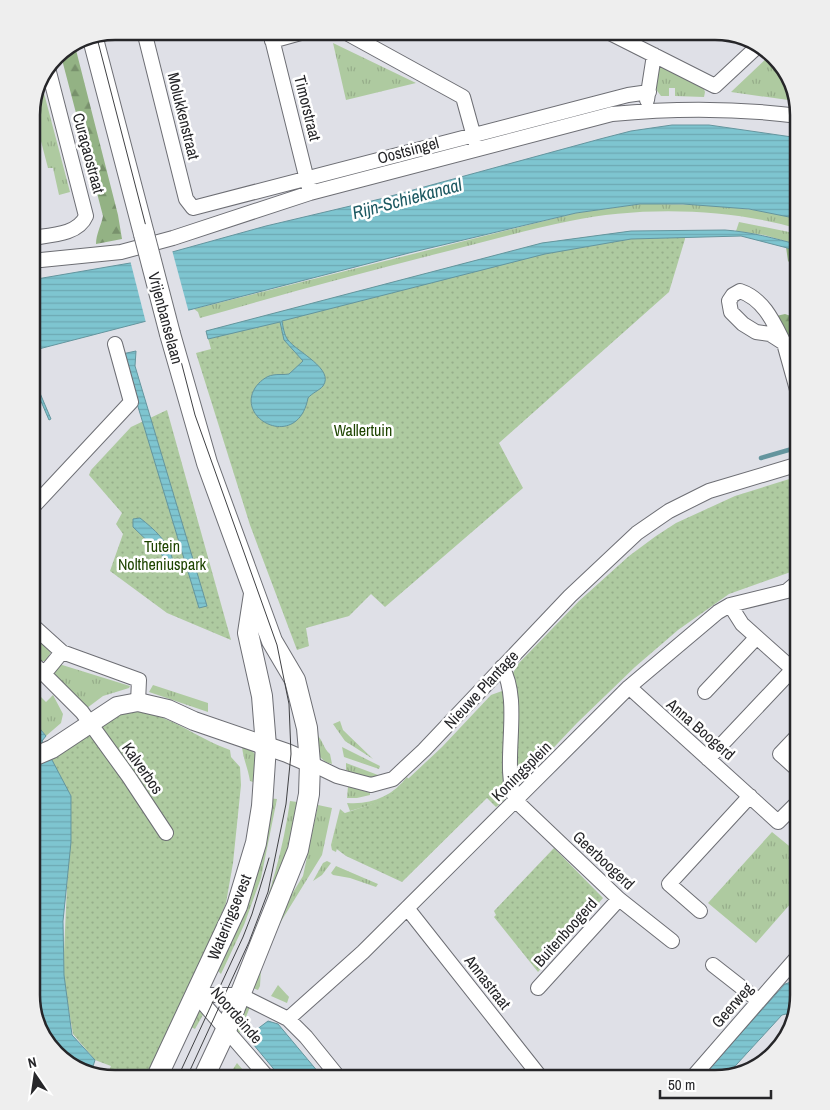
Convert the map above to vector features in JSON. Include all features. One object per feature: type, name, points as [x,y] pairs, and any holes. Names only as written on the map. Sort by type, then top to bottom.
[{"type":"main road","name":"Vrijenbanselaan","points":[[95,43],[170,334],[206,463],[272,641],[295,680],[307,728],[310,763]]},
{"type":"main road","name":"Vrijenbanselaan","points":[[254,591],[248,633],[262,696],[266,746]]},
{"type":"main road","name":"Wateringsevest","points":[[160,1070],[237,906],[252,862],[262,806],[266,746]]},
{"type":"main road","points":[[207,1070],[226,1030],[298,850],[309,794],[310,763]]},
{"type":"street","name":"Molukkenstraat","points":[[146,40],[186,199],[193,208]]},
{"type":"street","name":"Timorstraat","points":[[272,40],[310,193]]},
{"type":"street","points":[[358,40],[463,97],[477,150]]},
{"type":"street","points":[[624,40],[715,86]]},
{"type":"street","points":[[713,110],[715,86],[753,51]]},
{"type":"street","points":[[646,111],[654,55]]},
{"type":"street","name":"Curaçaostraat","points":[[40,236],[69,231],[83,224],[86,216],[50,77]]},
{"type":"street","name":"Oostsingel","points":[[193,208],[628,95],[648,92]]},
{"type":"street","name":"Oostsingel","points":[[40,260],[122,252],[173,238],[310,193],[612,114],[646,111],[713,110],[790,115]]},
{"type":"street","points":[[784,343],[790,365]]},
{"type":"street","points":[[40,499],[131,402],[115,344]]},
{"type":"street","name":"Nieuwe Plantage","points":[[40,754],[52,749],[117,706],[138,702],[168,708],[194,721],[266,746],[337,776],[371,785],[393,779],[424,750],[502,667],[637,533],[669,511],[709,491],[790,467]]},
{"type":"street","name":"Koningsplein","points":[[288,1019],[363,952],[629,687],[718,612],[730,605],[786,591],[790,588]]},
{"type":"street","points":[[730,605],[742,624],[790,667]]},
{"type":"street","points":[[40,632],[62,652],[139,680],[138,702]]},
{"type":"street","points":[[705,692],[756,638]]},
{"type":"street","points":[[44,674],[62,652]]},
{"type":"street","points":[[502,667],[508,678],[512,737],[511,790],[516,801]]},
{"type":"street","points":[[40,670],[90,724]]},
{"type":"street","points":[[708,759],[790,678]]},
{"type":"street","name":"Anna Boogerd","points":[[629,687],[778,822],[790,810]]},
{"type":"street","name":"Kalverbos","points":[[90,724],[129,777],[166,833]]},
{"type":"street","points":[[790,743],[780,754],[790,763]]},
{"type":"street","points":[[700,911],[669,884],[750,796]]},
{"type":"street","name":"Geerboogerd","points":[[516,801],[619,899],[672,941]]},
{"type":"street","name":"Buitenboogerd","points":[[538,988],[619,899]]},
{"type":"street","name":"Annastraat","points":[[407,908],[535,1070]]},
{"type":"street","name":"Geerweg","points":[[699,1070],[790,964]]},
{"type":"street","points":[[713,965],[758,1001]]},
{"type":"street","name":"Noordeinde","points":[[196,995],[240,995],[288,1019],[332,1070]]},
{"type":"street","name":"Noordeinde","points":[[196,995],[261,1070]]},
{"type":"green space","points":[[333,43],[416,83],[346,100]]},
{"type":"green space","points":[[76,51],[118,215],[122,239],[96,244],[103,216],[63,62]]},
{"type":"green space","points":[[765,60],[777,73],[786,91],[788,100],[731,92]]},
{"type":"green space","points":[[661,66],[703,86],[704,97],[675,96],[675,88],[669,88],[669,96],[661,96],[655,88],[658,68]]},
{"type":"green space","points":[[44,93],[70,192],[59,195],[53,168],[48,168],[40,138],[40,110]]},
{"type":"green space","points":[[640,204],[700,205],[740,208],[779,214],[790,217],[790,227],[715,213],[655,211],[597,216],[555,224],[358,274],[200,318],[198,312],[194,309],[576,213]]},
{"type":"green space","points":[[739,222],[790,232],[790,242],[764,235],[736,231]]},
{"type":"green space","name":"Wallertuin","points":[[631,231],[685,231],[685,239],[669,292],[499,443],[523,488],[385,607],[371,594],[349,616],[306,628],[309,646],[297,650],[250,525],[196,353],[211,349],[206,331],[542,243]]},
{"type":"green space","points":[[786,247],[790,248],[790,263]]},
{"type":"green space","points":[[785,314],[790,316],[790,349],[786,350],[772,317]]},
{"type":"green space","name":"Tutein Noltheniuspark","points":[[167,410],[231,640],[167,613],[110,571],[123,534],[116,524],[122,513],[89,475],[91,470],[131,427]]},
{"type":"green space","points":[[790,479],[790,572],[729,594],[678,630],[635,667],[577,723],[503,801],[496,807],[487,798],[402,882],[346,856],[334,847],[342,814],[378,802],[394,792],[442,747],[491,695],[502,691],[519,663],[579,601],[629,556],[676,523],[735,496]]},
{"type":"green space","points":[[40,640],[52,650],[46,661],[40,661]]},
{"type":"green space","points":[[59,664],[130,686],[129,688],[103,696],[87,708],[53,675]]},
{"type":"green space","points":[[153,685],[208,703],[208,712],[149,692]]},
{"type":"green space","points":[[53,695],[63,714],[61,723],[46,736],[40,729],[40,696],[46,702]]},
{"type":"green space","points":[[132,710],[146,712],[171,721],[230,750],[231,757],[240,767],[241,785],[233,863],[226,903],[181,1013],[154,1070],[110,1069],[111,1066],[95,1060],[73,1034],[63,975],[71,796],[49,758],[119,713]]},
{"type":"green space","points":[[340,721],[343,730],[373,759],[345,741],[333,724]]},
{"type":"green space","points":[[315,734],[320,738],[330,754],[332,764],[323,760],[318,753]]},
{"type":"green space","points":[[242,746],[248,747],[258,757],[259,784],[250,781]]},
{"type":"green space","points":[[342,747],[380,766],[379,769],[344,757]]},
{"type":"green space","points":[[346,763],[378,775],[378,777],[365,777],[346,770]]},
{"type":"green space","points":[[407,777],[409,780],[400,796],[350,811],[347,803],[373,801],[381,798],[395,789]]},
{"type":"green space","points":[[348,786],[370,793],[370,795],[347,798]]},
{"type":"green space","points":[[267,798],[277,799],[261,878],[244,925],[221,974],[218,971],[245,912]]},
{"type":"green space","points":[[290,801],[297,802],[280,880],[261,936],[240,982],[235,979],[254,936],[276,870]]},
{"type":"green space","points":[[318,805],[332,808],[322,855],[272,936],[261,969],[258,990],[248,986],[278,917],[303,876]]},
{"type":"green space","points":[[340,809],[346,814],[336,852],[332,850],[331,845]]},
{"type":"green space","points":[[772,832],[790,847],[790,904],[756,943],[708,903]]},
{"type":"green space","points":[[554,848],[603,898],[538,972],[494,917],[496,915],[494,911]]},
{"type":"green space","points":[[327,861],[331,863],[322,875],[313,881],[323,863]]},
{"type":"green space","points":[[336,866],[378,884],[376,887],[350,878],[333,875],[331,873]]},
{"type":"green space","points":[[278,985],[289,997],[287,1003],[271,996]]},
{"type":"green space","points":[[240,1003],[250,1007],[239,1034],[231,1027]]},
{"type":"green space","points":[[200,1008],[204,1013],[195,1029],[187,1025]]},
{"type":"green space","points":[[237,1063],[243,1070],[235,1070],[233,1069]]},
{"type":"water","name":"Rijn-Schiekanaal","points":[[672,125],[709,125],[790,137],[790,217],[749,209],[683,204],[640,204],[576,213],[409,253],[40,349],[40,278],[136,262],[266,226],[380,199],[631,131]]},
{"type":"water","points":[[725,230],[744,232],[790,243],[790,249],[741,236],[631,239],[545,254],[282,321],[288,340],[320,367],[324,373],[325,380],[323,386],[308,398],[302,414],[293,423],[282,427],[270,425],[260,419],[253,411],[251,400],[255,388],[263,380],[273,375],[289,374],[303,361],[284,340],[280,322],[208,339],[206,331],[542,243],[631,231]]},
{"type":"water","points":[[136,351],[135,366],[207,606],[199,608],[122,354]]},
{"type":"water","points":[[40,393],[51,419],[49,420],[40,399]]},
{"type":"water","points":[[140,518],[156,531],[168,548],[173,561],[169,563],[164,560],[162,555],[133,527],[133,519]]},
{"type":"water","points":[[40,729],[46,736],[42,741],[71,796],[71,842],[63,921],[64,975],[72,1035],[95,1060],[93,1066],[77,1060],[62,1048],[48,1028],[41,1010]]},
{"type":"water","points":[[790,982],[787,1015],[782,1015],[734,1067],[708,1070],[785,984]]},
{"type":"water","points":[[268,1021],[278,1024],[316,1070],[275,1070],[253,1044],[252,1033]]},
{"type":"pier","points":[[172,250],[189,313],[146,323],[130,260]]},
{"type":"waterway","points":[[761,458],[790,450]]},
{"type":"tram line","points":[[98,42],[195,415],[277,645],[289,704],[291,754],[286,804],[268,892],[249,942],[190,1070]]},
{"type":"tram line","points":[[181,1070],[243,937],[269,858]]}]
